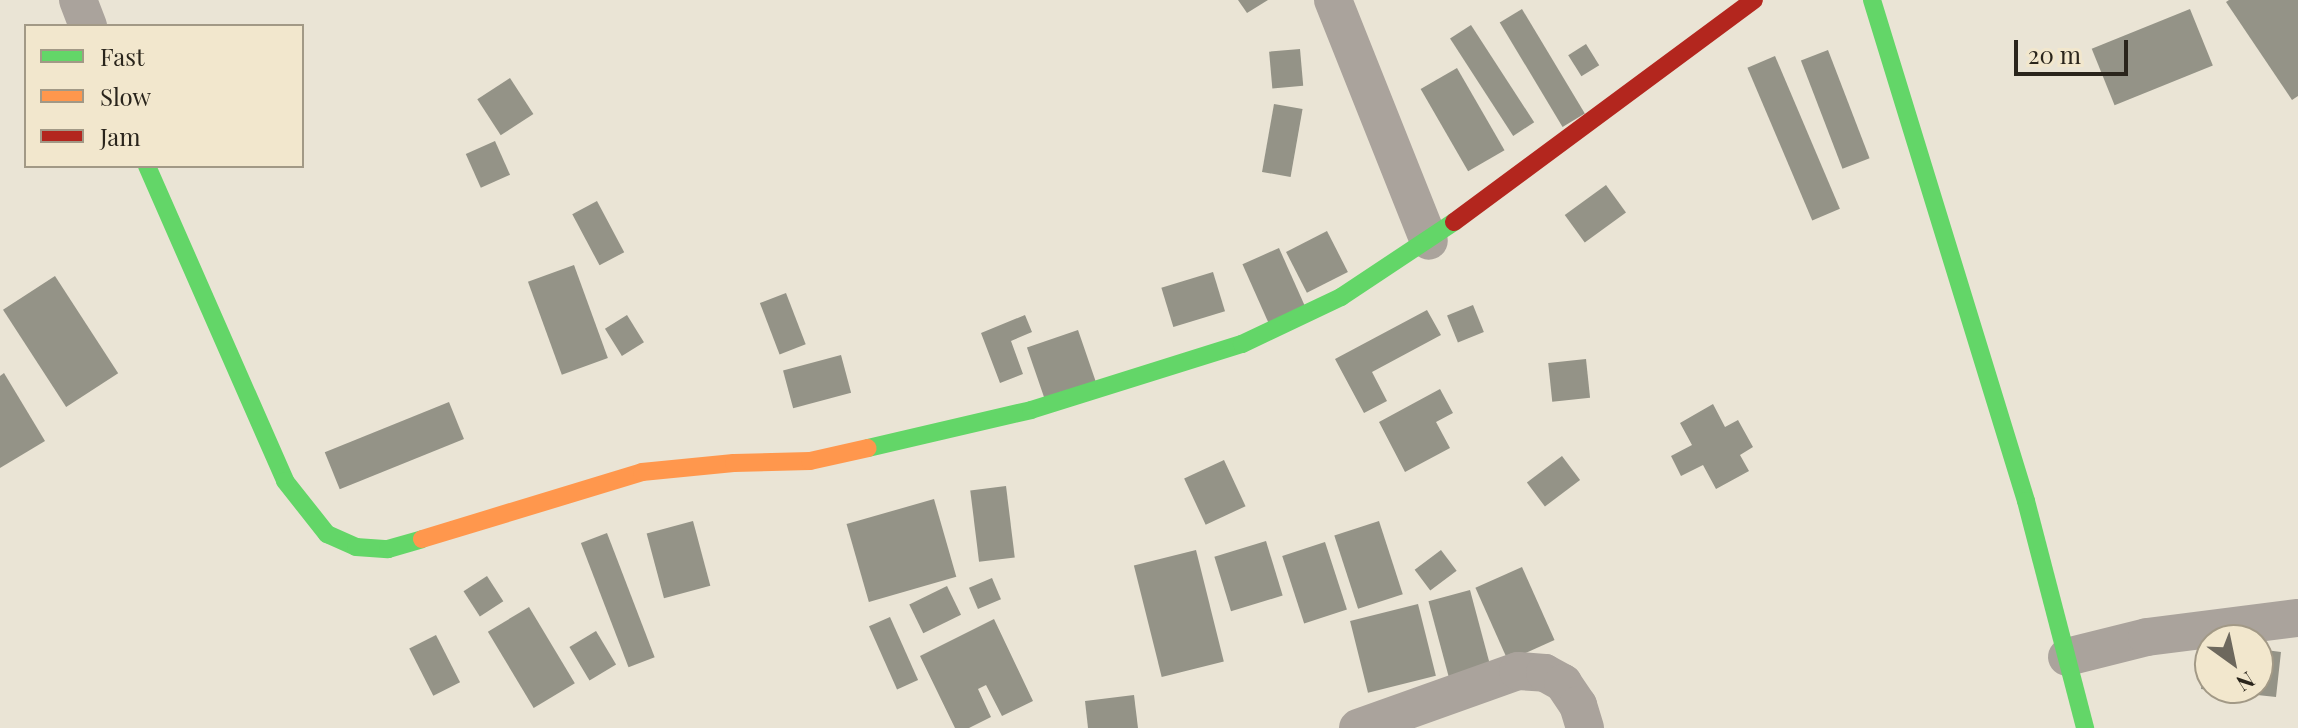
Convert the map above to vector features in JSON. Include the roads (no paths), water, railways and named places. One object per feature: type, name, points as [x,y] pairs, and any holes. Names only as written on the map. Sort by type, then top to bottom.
[{"type":"street","points":[[78,0],[87,24]]},
{"type":"street","points":[[1333,0],[1429,241]]},
{"type":"street","points":[[148,168],[285,481],[327,534],[356,547],[388,549],[487,516],[642,472],[734,463],[810,461],[1031,410],[1242,344],[1341,297],[1429,241],[1754,0]]},
{"type":"street","points":[[1872,0],[2026,501],[2085,728]]},
{"type":"street","points":[[2067,657],[2147,637],[2298,618]]},
{"type":"street","points":[[1358,728],[1518,671],[1545,673],[1563,683],[1578,705],[1585,728]]}]
